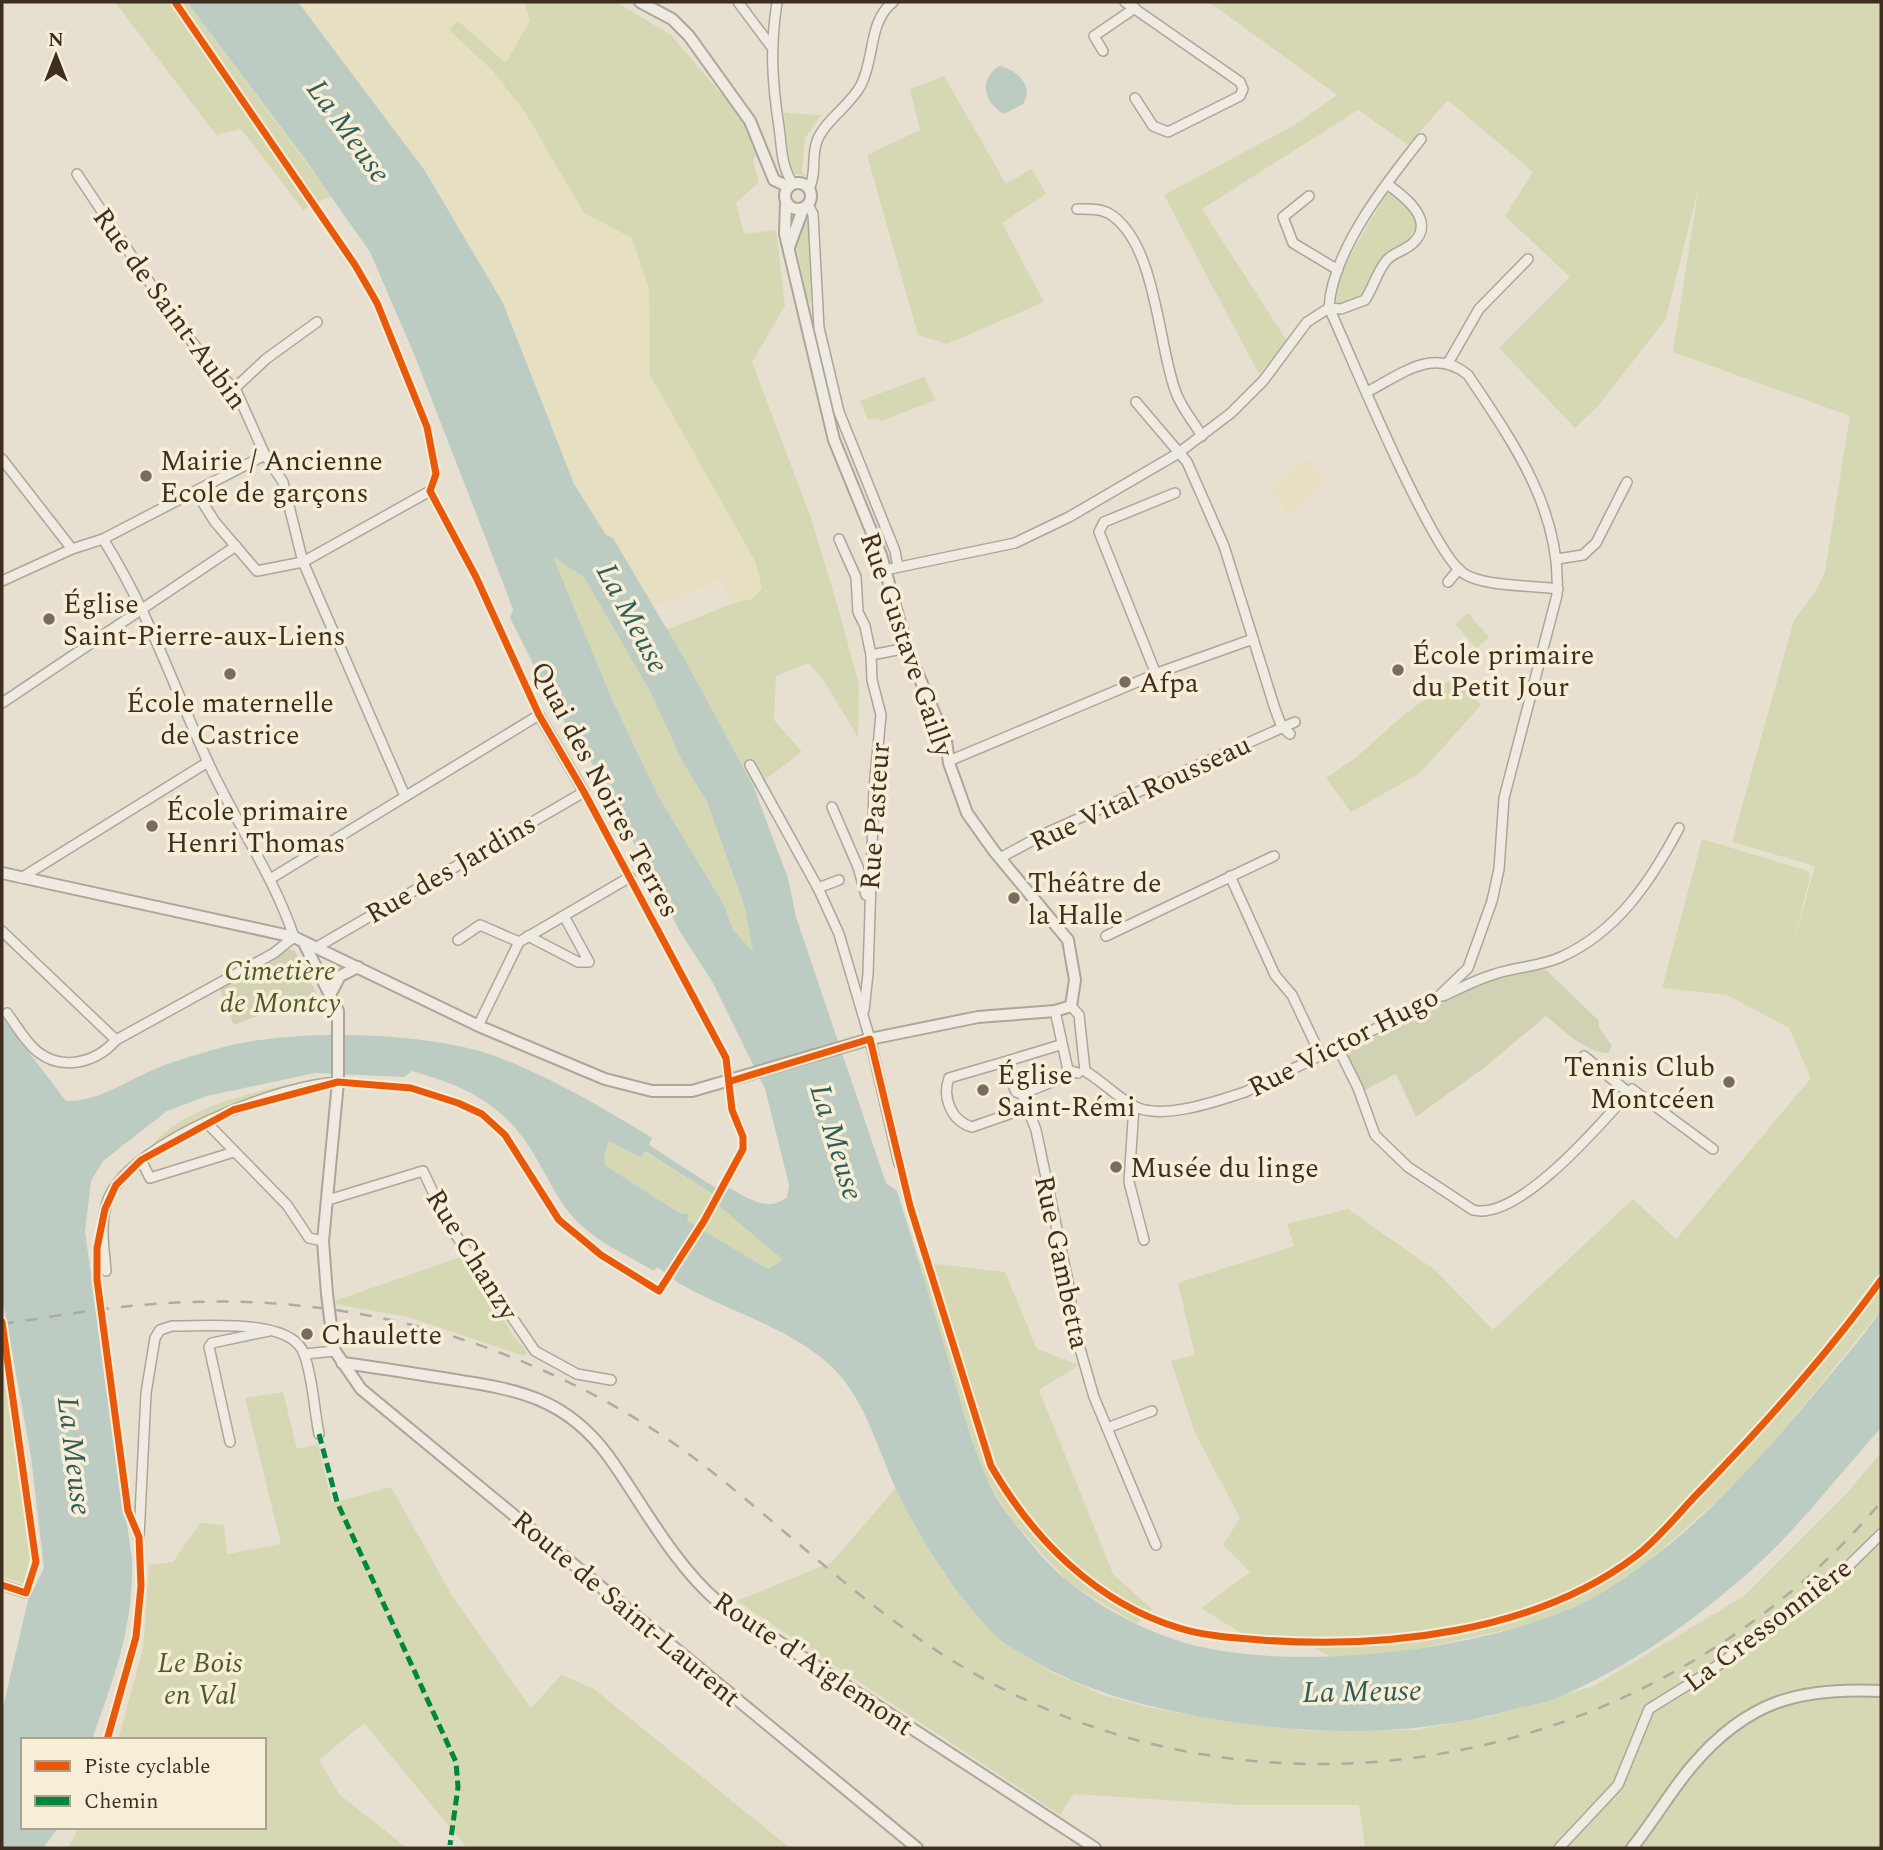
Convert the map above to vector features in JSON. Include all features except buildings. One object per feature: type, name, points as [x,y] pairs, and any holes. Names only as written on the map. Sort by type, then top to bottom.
[{"type":"street","points":[[640,2],[672,19],[689,36],[750,121],[774,180],[791,186],[802,184],[809,188]]},
{"type":"street","points":[[738,2],[771,46]]},
{"type":"street","points":[[778,2],[771,46],[772,84],[783,164],[791,186]]},
{"type":"street","points":[[789,247],[811,197],[809,188],[814,175],[818,139],[861,86],[878,21],[882,11],[893,2]]},
{"type":"street","points":[[1125,2],[1240,82],[1243,89],[1240,96],[1168,132],[1153,126],[1135,98]]},
{"type":"street","points":[[1103,51],[1094,36],[1135,8]]},
{"type":"street","points":[[1421,139],[1387,184],[1338,270],[1330,291],[1329,309],[1421,507],[1450,561],[1480,580],[1558,589]]},
{"type":"street","name":"Rue de Saint-Aubin","points":[[77,174],[170,313],[215,372],[235,388],[265,455],[283,482],[303,562],[405,796]]},
{"type":"street","points":[[885,570],[1015,543],[1069,517],[1180,452],[1202,436],[1263,381],[1307,322],[1329,309],[1341,309],[1365,300],[1388,258],[1414,243],[1420,234],[1421,221],[1416,210],[1387,184]]},
{"type":"street","points":[[791,186],[785,194],[786,202],[792,208],[806,207]]},
{"type":"street","points":[[1309,196],[1283,217],[1293,243],[1338,270]]},
{"type":"street","name":"Rue Gustave Gailly","points":[[786,202],[784,222],[789,247],[834,440],[885,570],[907,648],[946,741],[948,761],[967,813],[1000,858],[1069,940],[1075,980],[1063,1009]]},
{"type":"street","name":"Rue Gustave Gailly","points":[[806,207],[813,214],[819,328],[839,412],[892,543],[898,567]]},
{"type":"street","points":[[1077,208],[1097,209],[1112,214],[1127,230],[1156,302],[1175,391],[1202,436]]},
{"type":"street","points":[[1367,392],[1426,363],[1448,363],[1479,309],[1528,259]]},
{"type":"street","points":[[235,388],[266,359],[317,323]]},
{"type":"street","name":"Rue Victor Hugo","points":[[1085,1071],[1134,1106],[1159,1111],[1216,1102],[1245,1092],[1434,1000],[1468,968],[1492,901],[1499,869],[1504,798],[1558,589],[1558,559],[1555,540],[1528,468],[1468,375],[1455,364],[1448,363]]},
{"type":"street","points":[[1136,402],[1180,452],[1224,546],[1282,727],[1290,734]]},
{"type":"street","points":[[2,581],[72,549],[103,539],[265,455]]},
{"type":"street","points":[[2,459],[72,549]]},
{"type":"street","points":[[1558,559],[1583,555],[1596,543],[1627,482]]},
{"type":"street","points":[[196,492],[215,522],[257,571],[303,562],[430,491]]},
{"type":"street","points":[[1156,674],[1099,532],[1104,522],[1175,493]]},
{"type":"street","points":[[103,539],[143,606],[208,762],[338,1011],[337,1080],[323,1241],[335,1351],[304,1354]]},
{"type":"street","name":"Rue Pasteur","points":[[839,539],[856,577],[858,612],[865,626],[871,655],[872,680],[881,715],[868,904],[868,974],[863,1016]]},
{"type":"street","points":[[2,703],[236,546]]},
{"type":"street","points":[[1448,582],[1459,569]]},
{"type":"street","points":[[948,761],[1156,674],[1253,639]]},
{"type":"street","points":[[871,655],[907,648]]},
{"type":"street","name":"Quai des Noires Terres","points":[[405,796],[539,715],[584,792]]},
{"type":"street","name":"Rue Vital Rousseau","points":[[1000,858],[1058,827],[1295,722]]},
{"type":"street","points":[[21,878],[208,762]]},
{"type":"street","points":[[750,765],[818,888],[839,934],[870,1038],[899,1164]]},
{"type":"street","name":"Rue des Jardins","points":[[317,947],[584,792]]},
{"type":"street","points":[[270,879],[405,796]]},
{"type":"street","points":[[832,807],[859,867],[868,904]]},
{"type":"street","points":[[1434,1000],[1492,975],[1559,958],[1581,946],[1603,930],[1634,900],[1655,874],[1679,828]]},
{"type":"street","points":[[1106,936],[1274,856]]},
{"type":"street","points":[[2,873],[299,940],[478,1026],[631,1087],[671,1093],[720,1084],[870,1038],[978,1017],[1063,1009],[1079,1015],[1085,1071],[1074,1073],[1024,1099],[1012,1113],[972,1127],[965,1125],[947,1103],[945,1088],[949,1078],[1060,1045]]},
{"type":"street","points":[[1230,876],[1275,975],[1292,995],[1321,1056]]},
{"type":"street","points":[[478,1026],[519,942],[630,877]]},
{"type":"street","points":[[818,888],[839,880]]},
{"type":"street","points":[[528,936],[578,962],[589,962],[564,916]]},
{"type":"street","points":[[458,940],[480,925],[519,942]]},
{"type":"street","points":[[2,931],[116,1040]]},
{"type":"street","points":[[7,1013],[36,1051],[56,1062],[87,1060],[109,1048],[116,1040],[299,940]]},
{"type":"street","points":[[330,995],[340,976],[358,967]]},
{"type":"street","points":[[1063,1009],[1060,1045],[1068,1070],[1074,1073]]},
{"type":"street","points":[[1338,1048],[1358,1088],[1375,1135],[1408,1167],[1473,1210],[1484,1213],[1512,1201],[1565,1162],[1632,1089],[1647,1097],[1713,1149]]},
{"type":"street","points":[[1584,1056],[1629,1093]]},
{"type":"street","name":"Rue Gambetta","points":[[1004,1062],[1016,1092],[1024,1099],[1036,1130],[1069,1286],[1074,1328],[1094,1398],[1156,1545]]},
{"type":"street","points":[[106,1271],[102,1226],[109,1197],[116,1185],[141,1160],[206,1122],[270,1098],[337,1080]]},
{"type":"street","points":[[1134,1106],[1129,1182],[1144,1240]]},
{"type":"street","points":[[206,1122],[287,1205],[309,1237],[323,1241]]},
{"type":"street","points":[[141,1160],[150,1178],[234,1152]]},
{"type":"street","name":"Rue Chanzy","points":[[328,1200],[423,1171],[447,1222],[535,1351],[577,1374],[611,1380]]},
{"type":"street","points":[[139,1537],[146,1393],[155,1338],[160,1330],[172,1326],[270,1330],[297,1343],[304,1354],[319,1434]]},
{"type":"street","points":[[230,1442],[209,1347],[212,1343],[270,1330]]},
{"type":"street","name":"Route de Saint-Laurent","points":[[335,1351],[361,1388],[917,1848]]},
{"type":"street","name":"Route d'Aiglemont","points":[[342,1363],[512,1388],[539,1397],[572,1416],[608,1456],[686,1570],[718,1602],[1096,1848]]},
{"type":"street","points":[[1107,1428],[1152,1411]]},
{"type":"street","name":"La Cressonnière","points":[[1559,1848],[1618,1785],[1649,1709],[1707,1673],[1825,1589],[1881,1535]]},
{"type":"street","points":[[2,1585],[26,1593]]},
{"type":"street","points":[[1632,1848],[1691,1767],[1745,1718],[1774,1702],[1808,1692],[1881,1691]]},
{"type":"shaded area","points":[[298,2],[524,2],[530,20],[506,64],[458,21],[525,112],[584,213],[632,238],[649,289],[650,375],[755,561],[762,588],[752,599],[732,604],[721,579],[652,608],[613,538],[606,535],[574,484],[503,303],[425,171]]},
{"type":"shaded area","points":[[1309,459],[1324,483],[1288,515],[1271,488]]},
{"type":"green space","points":[[115,2],[187,2],[331,196],[303,210],[241,129],[216,135]]},
{"type":"green space","points":[[524,2],[616,2],[671,35],[746,123],[757,152],[753,161],[759,182],[736,203],[744,234],[776,230],[785,306],[752,362],[811,518],[859,685],[858,737],[822,678],[808,663],[776,676],[774,720],[802,752],[754,788],[666,630],[731,604],[752,599],[762,588],[755,561],[650,375],[649,289],[632,238],[584,213],[525,112],[493,71],[449,30],[458,21],[506,63],[530,20]]},
{"type":"green space","points":[[1209,2],[1881,2],[1881,1310],[1738,1482],[1643,1566],[1599,1595],[1539,1623],[1422,1648],[1368,1656],[1330,1656],[1298,1639],[1241,1633],[1201,1608],[1250,1572],[1223,1545],[1240,1518],[1195,1433],[1171,1361],[1195,1355],[1178,1283],[1294,1246],[1287,1224],[1348,1209],[1435,1270],[1493,1330],[1633,1199],[1676,1239],[1811,1078],[1789,1028],[1727,995],[1662,988],[1702,839],[1808,871],[1810,876],[1792,949],[1815,866],[1732,842],[1794,620],[1816,591],[1825,571],[1850,416],[1673,352],[1699,185],[1666,319],[1598,406],[1575,428],[1499,348],[1570,277],[1505,216],[1533,172],[1448,100],[1408,145],[1358,110],[1202,209],[1287,341],[1259,374],[1164,195],[1293,126],[1337,95]]},
{"type":"green space","points":[[944,76],[1006,184],[1032,169],[1046,194],[1002,223],[1044,302],[947,344],[918,335],[867,155],[920,130],[910,89]]},
{"type":"green space","points":[[784,113],[821,115],[805,138],[802,172],[807,176],[795,174],[790,167]]},
{"type":"green space","points":[[1388,192],[1394,192],[1415,211],[1419,227],[1414,229],[1406,246],[1391,254],[1363,298],[1341,305],[1336,302],[1339,274]]},
{"type":"green space","points":[[810,216],[811,303],[808,301],[796,246],[802,219]]},
{"type":"green space","points":[[924,377],[936,400],[881,421],[879,418],[868,420],[860,401]]},
{"type":"green space","points":[[552,556],[584,577],[651,693],[681,759],[707,802],[745,908],[753,953],[733,930],[724,905],[657,794],[611,697]]},
{"type":"green space","points":[[1468,613],[1489,637],[1476,648],[1455,624]]},
{"type":"green space","points":[[1457,675],[1481,705],[1420,773],[1351,812],[1326,778],[1357,757],[1400,718]]},
{"type":"green space","name":"Cimetière de Montcy","points":[[290,949],[295,951],[326,1012],[260,1015],[234,1025],[219,987]]},
{"type":"green space","points":[[1546,970],[1599,1021],[1599,1028],[1612,1046],[1608,1053],[1583,1045],[1546,1016],[1485,1067],[1416,1117],[1396,1074],[1363,1091],[1344,1052],[1487,981]]},
{"type":"green space","points":[[326,1079],[233,1110],[148,1154],[159,1138],[177,1123],[200,1111],[254,1092]]},
{"type":"green space","points":[[609,1141],[640,1157],[644,1151],[716,1196],[722,1201],[719,1206],[782,1258],[781,1261],[768,1269],[686,1221],[689,1213],[681,1214],[606,1166],[604,1157]]},
{"type":"green space","points":[[461,1257],[527,1353],[524,1356],[408,1317],[335,1304],[337,1300]]},
{"type":"green space","points":[[919,1262],[1005,1272],[1037,1349],[1079,1365],[1039,1390],[1113,1574],[1152,1609],[1137,1624],[1068,1582],[1010,1518],[981,1469]]},
{"type":"green space","points":[[5,1351],[31,1553],[24,1584],[2,1576],[2,1352]]},
{"type":"green space","name":"Le Bois en Val","points":[[283,1392],[297,1449],[318,1444],[332,1503],[391,1487],[453,1597],[531,1708],[561,1675],[594,1689],[790,1848],[467,1848],[364,1723],[319,1760],[339,1794],[407,1848],[68,1848],[78,1829],[266,1829],[266,1738],[119,1738],[143,1649],[149,1565],[173,1562],[200,1523],[224,1525],[227,1554],[281,1544],[245,1398]]},
{"type":"green space","points":[[1881,1452],[1881,1848],[1365,1848],[1359,1805],[1241,1805],[1074,1794],[1060,1815],[737,1601],[832,1562],[896,1488],[943,1572],[999,1639],[1053,1673],[1103,1695],[1147,1707],[1231,1722],[1312,1731],[1415,1730],[1487,1717],[1594,1686],[1744,1596],[1849,1491]]},
{"type":"water","name":"La Meuse","points":[[187,2],[298,2],[425,171],[503,303],[574,484],[606,535],[613,538],[684,658],[754,788],[788,878],[796,917],[886,1183],[897,1191],[982,1468],[1000,1504],[1061,1576],[1132,1622],[1173,1639],[1218,1650],[1272,1656],[1331,1656],[1392,1652],[1452,1643],[1510,1630],[1561,1613],[1603,1592],[1663,1550],[1743,1475],[1850,1352],[1881,1310],[1881,1428],[1790,1533],[1735,1585],[1638,1656],[1559,1697],[1477,1718],[1399,1729],[1359,1731],[1280,1728],[1202,1717],[1134,1702],[1091,1688],[1049,1670],[1000,1640],[967,1604],[929,1549],[897,1491],[863,1411],[834,1369],[801,1343],[704,1297],[657,1267],[654,1271],[589,1232],[561,1202],[536,1158],[512,1124],[484,1101],[451,1084],[412,1071],[404,1077],[315,1073],[207,1096],[167,1111],[103,1161],[91,1181],[85,1232],[132,1559],[130,1607],[121,1651],[93,1738],[21,1738],[21,1829],[57,1829],[43,1848],[2,1848],[2,1712],[28,1600],[44,1568],[31,1457],[2,1296],[2,1017],[66,1101],[89,1098],[170,1063],[245,1042],[317,1035],[356,1035],[432,1041],[466,1048],[515,1064],[591,1102],[652,1138],[649,1145],[725,1194],[729,1188],[765,1204],[780,1202],[787,1197],[789,1185],[765,1089],[713,983],[679,930],[592,763],[556,709],[510,618],[513,610],[505,588],[414,354],[370,252],[304,158]],"holes":[[[553,557],[584,577],[651,693],[681,759],[707,802],[745,908],[753,952],[733,930],[724,905],[657,794],[611,697]],[[609,1141],[640,1157],[645,1151],[716,1196],[722,1201],[719,1206],[781,1258],[781,1261],[768,1269],[687,1221],[689,1213],[681,1214],[606,1166],[604,1157]]]},
{"type":"water","points":[[999,66],[1022,79],[1027,91],[1023,104],[1004,114],[992,104],[986,91],[988,78]]},
{"type":"railway","points":[[2,1324],[147,1304],[257,1302],[389,1320],[474,1343],[564,1380],[656,1431],[730,1486],[886,1615],[953,1661],[1071,1719],[1195,1753],[1321,1764],[1446,1753],[1568,1720],[1683,1667],[1788,1594],[1881,1502]]},
{"type":"marked path","points":[[319,1434],[337,1502],[456,1762],[458,1787],[450,1845]]},
{"type":"cycle path","points":[[108,1738],[136,1637],[141,1586],[139,1537],[128,1511],[97,1280],[97,1248],[105,1209],[116,1185],[141,1160],[233,1110],[338,1082],[411,1088],[482,1114],[505,1135],[559,1220],[601,1255],[659,1291],[704,1221],[743,1149],[743,1137],[732,1110],[726,1058],[584,792],[539,715],[476,577],[430,491],[436,474],[427,427],[377,303],[355,265],[175,2]]},
{"type":"cycle path","points":[[731,1081],[870,1039],[910,1206],[991,1466],[1026,1519],[1047,1543],[1094,1585],[1149,1617],[1209,1635],[1308,1642],[1407,1638],[1505,1619],[1552,1603],[1596,1582],[1636,1556],[1662,1533],[1795,1388],[1881,1280]]},
{"type":"cycle path","points":[[2,1322],[36,1562],[26,1593],[2,1585]]},
{"type":"place","name":"Mairie / Ancienne Ecole de garçons","points":[[146,476]]},
{"type":"place","name":"Église Saint-Pierre-aux-Liens","points":[[49,619]]},
{"type":"place","name":"École primaire du Petit Jour","points":[[1398,670]]},
{"type":"place","name":"École maternelle de Castrice","points":[[230,674]]},
{"type":"place","name":"Afpa","points":[[1125,682]]},
{"type":"place","name":"École primaire Henri Thomas","points":[[152,826]]},
{"type":"place","name":"Théâtre de la Halle","points":[[1014,898]]},
{"type":"place","name":"Tennis Club Montcéen","points":[[1729,1082]]},
{"type":"place","name":"Église Saint-Rémi","points":[[983,1090]]},
{"type":"place","name":"Musée du linge","points":[[1116,1167]]},
{"type":"place","name":"Chaulette","points":[[307,1334]]}]
